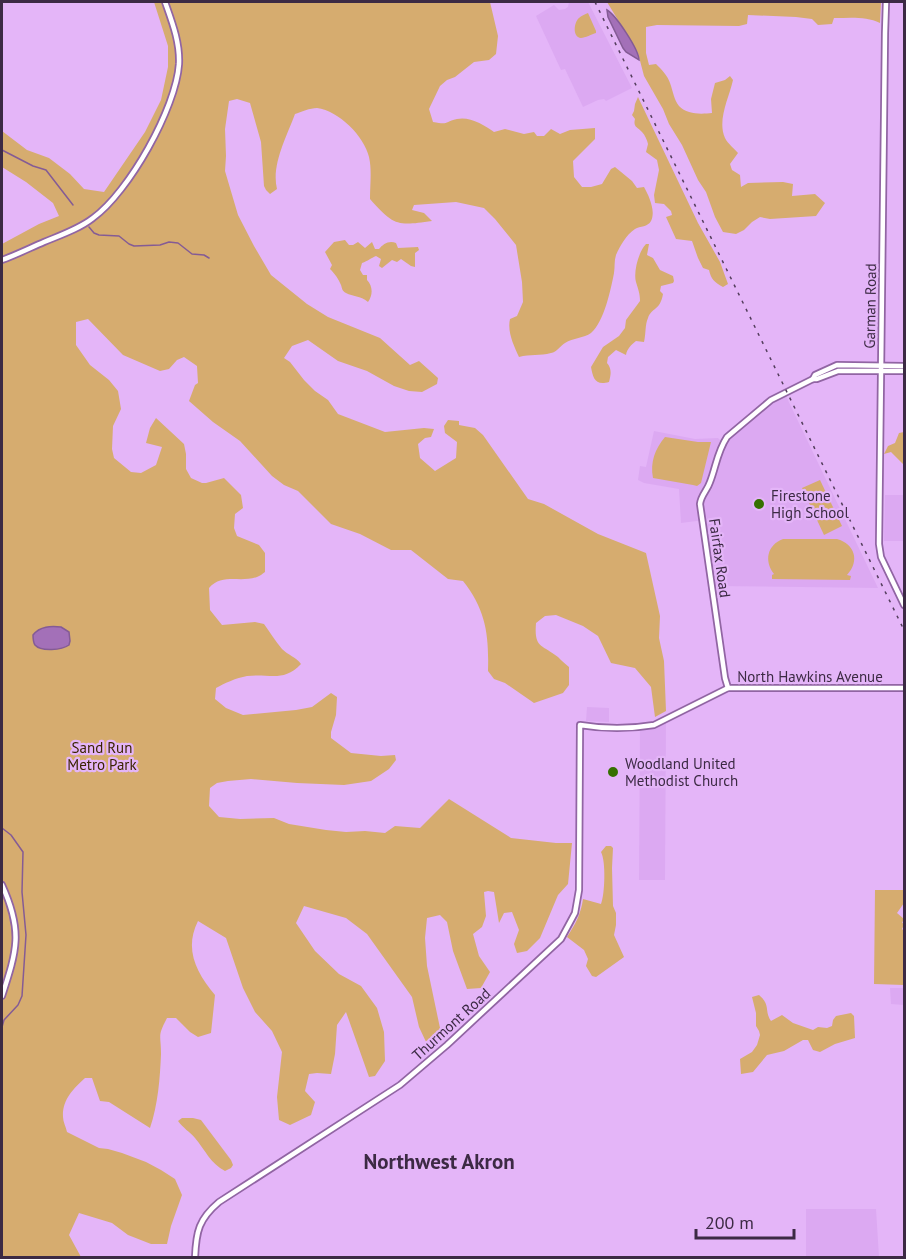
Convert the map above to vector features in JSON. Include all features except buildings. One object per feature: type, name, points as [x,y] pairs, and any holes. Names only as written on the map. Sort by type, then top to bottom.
[{"type":"street","points":[[2,260],[62,235],[93,218],[114,199],[137,166],[164,118],[178,73],[177,40],[165,2]]},
{"type":"street","name":"Garman Road","points":[[886,2],[879,544],[881,557],[904,605]]},
{"type":"street","name":"Fairfax Road","points":[[728,688],[700,504],[711,482],[720,448],[727,437],[771,400],[813,379],[815,375],[837,365],[881,368]]},
{"type":"street","points":[[881,368],[904,366]]},
{"type":"street","points":[[881,368],[904,371]]},
{"type":"street","name":"North Hawkins Avenue","points":[[580,724],[605,727],[654,725],[728,688],[904,688]]},
{"type":"street","name":"Thurmont Road","points":[[195,1257],[198,1230],[212,1208],[409,1078],[561,939],[574,913],[579,890],[580,724]]},
{"type":"street","points":[[2,885],[14,921],[16,940],[2,996]]},
{"type":"shaded area","points":[[569,2],[588,2],[632,88],[606,101],[598,100],[583,107],[565,69],[561,70],[536,16],[554,5],[559,10],[565,9]]},
{"type":"shaded area","points":[[607,10],[626,33],[639,60],[623,48]]},
{"type":"shaded area","name":"Firestone High School","points":[[786,396],[878,588],[714,586],[704,520],[681,523],[679,489],[638,480],[640,466],[646,467],[654,431],[695,439],[718,438],[721,441],[729,439],[767,406]]},
{"type":"shaded area","points":[[885,495],[904,495],[904,541],[884,541]]},
{"type":"shaded area","points":[[61,627],[69,632],[69,645],[52,650],[42,649],[33,642],[33,635],[42,628]]},
{"type":"shaded area","points":[[587,707],[609,708],[609,722],[586,721]]},
{"type":"shaded area","points":[[666,719],[665,880],[639,880],[640,727]]},
{"type":"shaded area","points":[[890,988],[904,988],[904,1005],[891,1004]]},
{"type":"shaded area","points":[[806,1209],[876,1209],[879,1257],[806,1257]]},
{"type":"green space","name":"Sand Run Metro Park","points":[[154,2],[490,2],[498,36],[496,54],[489,60],[474,62],[440,86],[429,109],[433,122],[444,123],[462,118],[482,124],[494,132],[505,129],[524,134],[534,132],[537,136],[544,136],[551,129],[560,134],[570,130],[595,128],[595,139],[573,161],[574,177],[582,187],[602,184],[611,169],[615,167],[637,188],[644,187],[652,208],[651,221],[632,231],[619,248],[615,257],[611,288],[596,328],[588,335],[571,340],[553,352],[519,357],[509,329],[510,319],[517,316],[523,302],[516,245],[484,208],[456,202],[414,205],[412,210],[424,213],[432,221],[403,223],[391,219],[370,199],[370,162],[362,141],[342,119],[317,108],[295,114],[278,161],[277,189],[270,194],[264,186],[261,142],[250,103],[237,99],[229,101],[225,129],[225,171],[238,215],[271,275],[307,304],[328,317],[380,338],[410,365],[419,361],[438,378],[437,384],[422,392],[409,391],[394,386],[367,371],[338,361],[308,340],[292,346],[284,358],[315,391],[328,400],[338,414],[385,432],[434,429],[431,437],[425,438],[418,444],[420,458],[435,471],[456,458],[457,442],[445,433],[444,426],[448,420],[459,421],[459,425],[475,428],[483,435],[528,499],[544,504],[598,534],[646,553],[660,616],[659,638],[664,661],[666,711],[655,717],[651,687],[635,668],[611,663],[598,636],[583,626],[556,615],[545,616],[536,623],[536,637],[540,644],[569,667],[569,685],[563,693],[534,703],[505,683],[494,679],[488,671],[487,634],[481,613],[477,602],[463,581],[448,579],[411,550],[391,550],[360,534],[331,524],[298,491],[272,476],[240,441],[189,401],[198,383],[197,366],[184,357],[177,360],[169,369],[160,371],[123,355],[88,319],[76,322],[76,345],[90,365],[109,380],[118,391],[121,409],[113,426],[114,458],[131,472],[141,473],[156,465],[162,447],[146,443],[150,428],[156,418],[184,444],[186,469],[191,478],[206,483],[224,478],[241,495],[243,508],[235,514],[234,528],[237,536],[259,545],[265,553],[265,572],[260,576],[251,579],[220,581],[209,588],[210,610],[222,625],[255,622],[264,624],[282,649],[301,664],[282,675],[255,675],[231,681],[216,688],[215,699],[226,708],[243,715],[312,707],[331,693],[337,697],[331,738],[351,753],[395,755],[396,760],[389,769],[371,781],[344,785],[251,779],[217,783],[210,788],[209,806],[219,817],[274,818],[289,824],[326,830],[385,833],[395,826],[420,828],[449,799],[511,838],[572,843],[568,884],[558,895],[540,938],[527,951],[517,953],[514,944],[519,930],[512,912],[504,913],[499,923],[494,892],[484,892],[486,916],[482,927],[473,934],[479,956],[490,972],[481,988],[467,989],[453,951],[447,922],[440,915],[427,918],[425,938],[427,966],[440,1028],[434,1043],[427,1044],[419,1027],[412,997],[367,934],[346,918],[304,906],[296,923],[315,951],[339,974],[361,986],[377,1008],[384,1032],[385,1061],[375,1076],[369,1077],[346,1012],[337,1025],[331,1074],[309,1074],[305,1091],[315,1102],[311,1115],[290,1125],[279,1120],[277,1097],[282,1052],[272,1031],[255,1012],[243,988],[226,938],[198,921],[192,941],[192,951],[202,978],[215,995],[211,1033],[198,1037],[176,1018],[167,1018],[161,1032],[159,1082],[150,1128],[109,1102],[100,1101],[92,1078],[85,1078],[73,1091],[66,1100],[63,1111],[67,1132],[99,1148],[146,1162],[175,1179],[182,1195],[167,1244],[151,1244],[128,1235],[112,1223],[79,1213],[69,1235],[81,1257],[2,1257],[2,244],[59,216],[53,203],[2,167],[2,131],[27,150],[49,158],[70,174],[84,189],[104,192],[145,132],[161,100],[168,67],[168,46]]},
{"type":"green space","points":[[607,2],[881,2],[880,23],[864,18],[834,18],[832,24],[818,25],[812,19],[748,15],[747,24],[739,26],[657,25],[646,27],[646,53],[649,65],[656,64],[666,75],[676,101],[682,109],[695,113],[712,113],[711,99],[715,83],[730,76],[733,80],[722,124],[725,138],[738,153],[730,164],[732,170],[740,175],[741,187],[748,183],[793,184],[792,196],[815,194],[825,203],[816,216],[770,219],[760,217],[736,234],[723,232],[706,192],[644,76],[638,53]]},
{"type":"green space","points":[[588,13],[596,33],[583,38],[578,37],[575,32],[577,20]]},
{"type":"green space","points":[[638,97],[698,223],[720,262],[728,284],[723,287],[713,280],[709,270],[703,268],[692,241],[676,239],[666,217],[672,215],[671,211],[664,204],[655,203],[654,195],[659,170],[657,160],[646,152],[648,144],[643,133],[635,125],[632,115]]},
{"type":"green space","points":[[345,240],[349,245],[358,242],[365,248],[372,242],[375,249],[391,242],[396,243],[398,248],[418,247],[419,250],[415,253],[415,267],[401,259],[397,262],[392,260],[382,268],[379,266],[381,259],[376,256],[362,263],[360,270],[363,275],[367,275],[372,291],[368,302],[345,292],[330,269],[332,265],[325,252],[334,242]]},
{"type":"green space","points":[[646,244],[649,244],[647,255],[653,258],[660,270],[673,276],[674,281],[661,286],[662,299],[648,318],[644,342],[636,341],[626,355],[616,350],[608,357],[607,363],[611,372],[609,382],[598,382],[594,378],[591,367],[603,347],[619,336],[625,328],[626,320],[640,301],[635,273],[639,256]]},
{"type":"green space","points":[[904,432],[904,465],[891,452],[884,454],[888,446],[895,443],[899,433]]},
{"type":"green space","points":[[665,437],[711,442],[701,483],[697,486],[653,478],[654,456]]},
{"type":"green space","points":[[820,480],[842,526],[824,535],[802,488]]},
{"type":"green space","points":[[783,539],[843,541],[854,554],[851,570],[847,575],[851,576],[850,580],[772,579],[774,574],[768,559],[770,549]]},
{"type":"green space","points":[[606,846],[613,848],[613,906],[616,913],[614,935],[624,957],[596,977],[592,976],[586,966],[588,959],[584,950],[567,937],[581,910],[583,899],[601,904],[604,863],[601,852]]},
{"type":"green space","points":[[875,890],[904,890],[904,903],[897,913],[904,919],[902,929],[904,931],[904,985],[874,984]]},
{"type":"green space","points":[[759,995],[765,1002],[771,1021],[782,1015],[793,1023],[813,1030],[818,1027],[832,1026],[836,1016],[851,1013],[854,1016],[855,1038],[835,1044],[820,1052],[813,1050],[808,1040],[803,1040],[784,1051],[767,1055],[753,1072],[741,1074],[740,1059],[752,1052],[760,1035],[756,1026],[752,997]]},
{"type":"green space","points":[[182,1118],[201,1120],[231,1160],[233,1165],[231,1168],[225,1171],[216,1165],[178,1121]]},
{"type":"waterway","points":[[2,150],[46,170],[73,205]]},
{"type":"waterway","points":[[89,227],[94,233],[119,236],[134,246],[178,243],[192,254],[209,258]]},
{"type":"waterway","points":[[2,828],[11,835],[23,852],[22,892],[26,935],[22,996],[18,1005],[4,1020],[2,1027]]},
{"type":"railway","points":[[595,2],[904,630]]},
{"type":"place","name":"Firestone High School","points":[[759,504]]},
{"type":"place","name":"Woodland United Methodist Church","points":[[613,772]]},
{"type":"district","name":"Northwest Akron","points":[[439,1161]]}]
